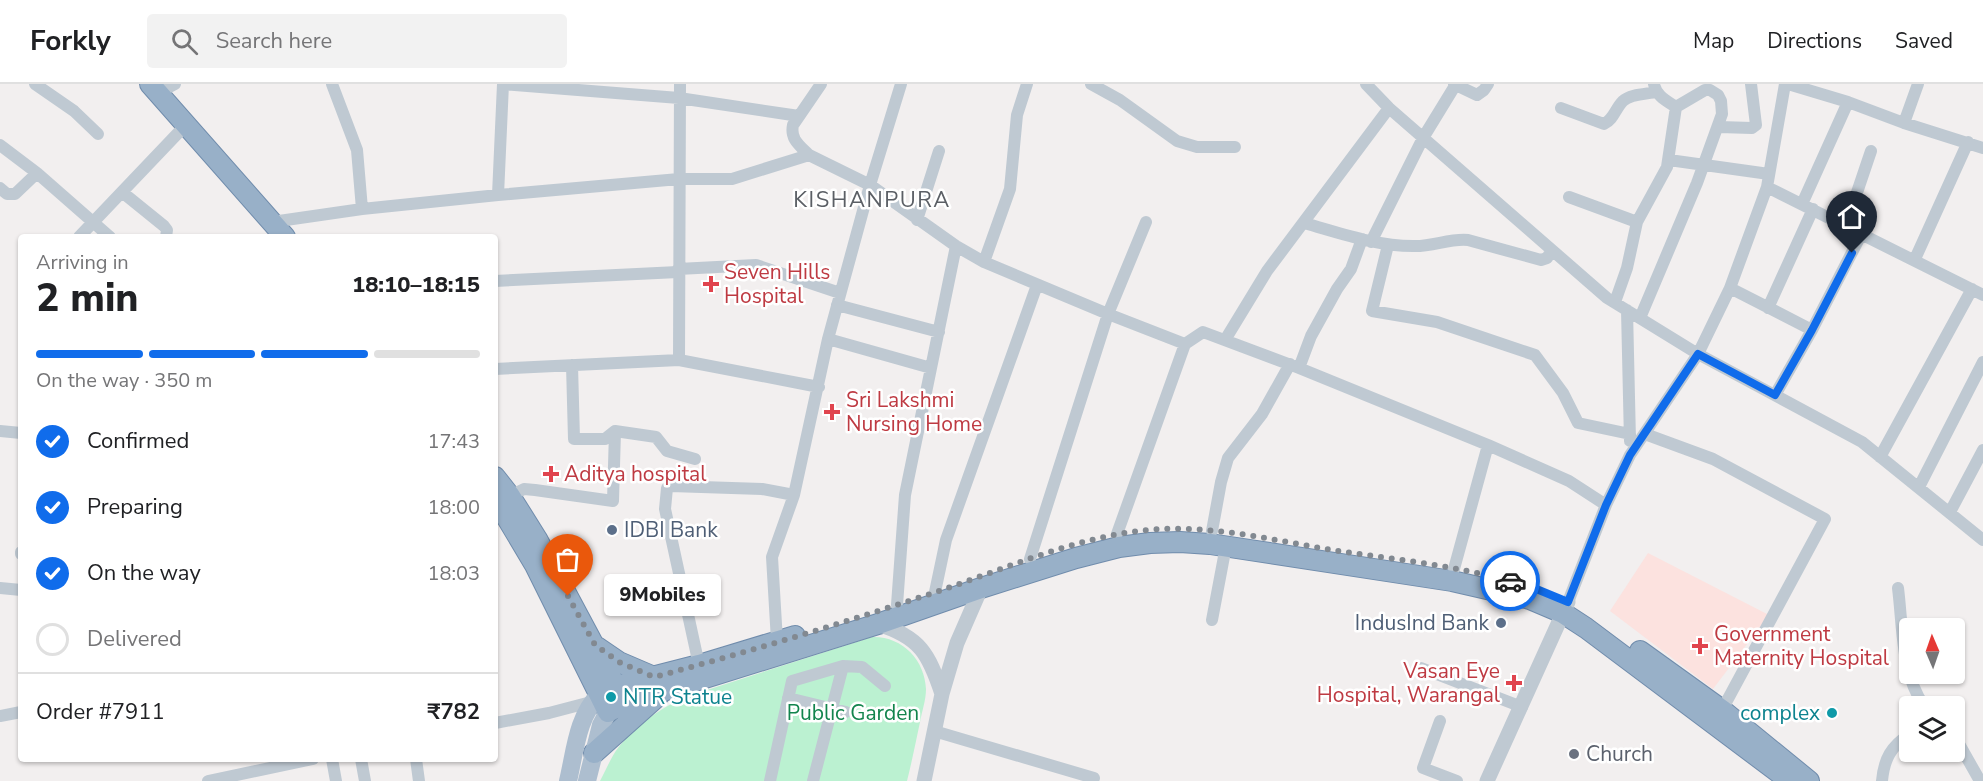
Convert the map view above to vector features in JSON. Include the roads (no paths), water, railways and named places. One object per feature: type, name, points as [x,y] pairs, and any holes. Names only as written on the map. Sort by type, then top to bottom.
[{"type":"highway","points":[[137,84],[179,132],[272,229]]},
{"type":"highway","points":[[161,87],[272,229]]},
{"type":"highway","points":[[502,497],[537,539],[595,645],[608,699]]},
{"type":"highway","points":[[502,497],[535,565],[608,699]]},
{"type":"highway","points":[[594,753],[659,684],[699,665],[897,605],[1030,559],[1117,534],[1180,528],[1454,569],[1515,582],[1600,622],[1722,710],[1809,781]]},
{"type":"highway","points":[[608,699],[878,624],[1076,558],[1119,547],[1180,542],[1226,546],[1493,589],[1566,607],[1790,781]]},
{"type":"highway","points":[[595,645],[619,662],[659,684]]},
{"type":"main road","points":[[587,781],[608,699]]},
{"type":"main road","points":[[568,781],[582,720],[608,699]]},
{"type":"street","points":[[35,84],[74,111],[98,134]]},
{"type":"street","points":[[332,84],[357,150],[363,209]]},
{"type":"street","points":[[498,195],[503,84],[679,98],[799,116]]},
{"type":"street","points":[[679,360],[680,84]]},
{"type":"street","points":[[821,84],[793,125],[791,135],[809,155],[870,185],[917,220],[984,262],[1185,344]]},
{"type":"street","points":[[777,642],[772,557],[794,495],[828,339],[870,185],[901,84]]},
{"type":"street","points":[[984,262],[1010,189],[1017,115],[1027,84]]},
{"type":"street","points":[[1091,84],[1120,100],[1177,141],[1197,147],[1235,147]]},
{"type":"street","points":[[1366,84],[1423,138],[1615,302],[1698,354],[1862,442],[1983,540]]},
{"type":"street","points":[[1212,531],[1228,458],[1262,414],[1294,366],[1337,289],[1352,269],[1366,240],[1455,84],[1477,95],[1488,84]]},
{"type":"street","points":[[1719,127],[1752,128],[1756,125],[1751,84]]},
{"type":"street","points":[[1487,781],[1566,607],[1606,505],[1630,455],[1698,354],[1730,288],[1768,180],[1787,84],[1848,102],[1904,123],[1983,148]]},
{"type":"street","points":[[1904,123],[1918,84]]},
{"type":"street","points":[[1640,318],[1719,127],[1722,114],[1721,101],[1712,87],[1677,107]]},
{"type":"street","points":[[1561,108],[1604,124],[1611,121],[1623,101],[1655,88],[1677,107]]},
{"type":"street","points":[[1768,308],[1848,102]]},
{"type":"street","points":[[1615,302],[1627,268],[1637,222],[1667,167],[1677,107]]},
{"type":"street","points":[[1224,340],[1267,271],[1389,108]]},
{"type":"street","points":[[82,234],[179,132]]},
{"type":"street","points":[[1914,259],[1968,142]]},
{"type":"street","points":[[0,145],[37,172],[106,234]]},
{"type":"street","points":[[917,220],[939,151]]},
{"type":"street","points":[[1846,225],[1871,151]]},
{"type":"street","points":[[272,229],[363,209],[679,179],[732,179],[809,155]]},
{"type":"street","points":[[1669,160],[1704,164],[1768,180],[1808,207],[1978,292],[1881,457]]},
{"type":"street","points":[[0,188],[8,194],[15,194],[37,172]]},
{"type":"street","points":[[122,192],[164,226],[166,234]]},
{"type":"street","points":[[1569,197],[1637,222]]},
{"type":"street","points":[[1030,559],[1108,314],[1146,222]]},
{"type":"street","points":[[1304,223],[1388,245],[1431,246],[1456,239],[1468,240],[1541,260],[1547,258],[1552,250]]},
{"type":"street","points":[[1775,395],[1812,330],[1862,233]]},
{"type":"street","points":[[1388,245],[1372,311],[1437,322],[1535,355],[1563,393],[1578,423],[1630,434]]},
{"type":"street","points":[[897,605],[905,495],[956,246]]},
{"type":"street","points":[[498,281],[756,265],[840,293]]},
{"type":"street","points":[[935,592],[946,540],[1037,285]]},
{"type":"street","points":[[1730,288],[1812,330]]},
{"type":"street","points":[[837,305],[939,332]]},
{"type":"street","points":[[1627,310],[1630,455]]},
{"type":"street","points":[[1117,534],[1185,344],[1203,332],[1294,366],[1488,446],[1569,481],[1606,505]]},
{"type":"street","points":[[828,339],[931,368]]},
{"type":"street","points":[[498,369],[679,360],[819,387]]},
{"type":"street","points":[[1919,487],[1983,362]]},
{"type":"street","points":[[572,365],[574,439],[605,439],[615,431],[656,437],[667,451],[695,459]]},
{"type":"street","points":[[0,431],[18,433]]},
{"type":"street","points":[[502,497],[524,489],[613,501],[615,431]]},
{"type":"street","points":[[1645,434],[1713,459],[1825,519],[1722,710]]},
{"type":"street","points":[[1454,569],[1488,446]]},
{"type":"street","points":[[1950,512],[1983,450]]},
{"type":"street","points":[[699,665],[665,509],[667,488],[671,486],[762,489],[794,495]]},
{"type":"street","points":[[1212,620],[1226,546]]},
{"type":"street","points":[[0,588],[18,590]]},
{"type":"street","points":[[924,781],[942,694],[957,643],[981,588]]},
{"type":"street","points":[[1898,588],[1910,678],[1917,696]]},
{"type":"street","points":[[878,624],[897,630],[914,640],[932,664],[942,694]]},
{"type":"street","points":[[770,781],[792,681],[843,666],[862,667],[885,686]]},
{"type":"street","points":[[813,781],[843,666]]},
{"type":"street","points":[[1421,668],[1522,707]]},
{"type":"street","points":[[788,698],[846,712]]},
{"type":"street","points":[[498,722],[608,699]]},
{"type":"street","points":[[0,716],[18,713]]},
{"type":"street","points":[[1440,721],[1424,768],[1457,781]]},
{"type":"street","points":[[934,731],[1094,778]]},
{"type":"street","points":[[1882,781],[1884,764],[1899,741]]},
{"type":"street","points":[[1965,754],[1980,781]]},
{"type":"street","points":[[208,781],[299,762]]},
{"type":"street","points":[[333,762],[336,781]]},
{"type":"street","points":[[362,762],[365,781]]},
{"type":"street","points":[[416,762],[419,781]]},
{"type":"place","name":"Seven Hills Hospital","points":[[711,284]]},
{"type":"place","name":"Sri Lakshmi Nursing Home","points":[[832,412]]},
{"type":"place","name":"Aditya hospital","points":[[551,474]]},
{"type":"place","name":"IDBI Bank","points":[[612,530]]},
{"type":"place","name":"9Mobiles","points":[[568,596]]},
{"type":"place","name":"IndusInd Bank","points":[[1501,623]]},
{"type":"place","name":"Government Maternity Hospital","points":[[1700,646]]},
{"type":"place","name":"Vasan Eye Hospital, Warangal","points":[[1514,683]]},
{"type":"place","name":"NTR Statue","points":[[611,697]]},
{"type":"place","name":"complex","points":[[1832,713]]},
{"type":"place","name":"Church","points":[[1574,754]]},
{"type":"district","name":"KISHANPURA","points":[[872,200]]},
{"type":"park label","name":"Public Garden","points":[[853,713]]}]
